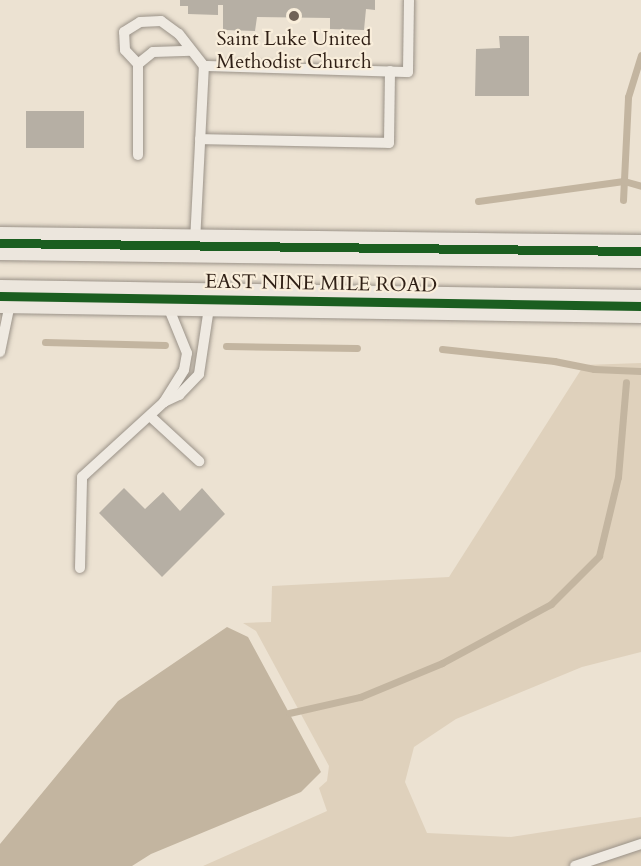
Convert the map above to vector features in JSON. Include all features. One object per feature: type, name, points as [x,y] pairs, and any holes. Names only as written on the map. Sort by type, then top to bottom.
[{"type":"main road","name":"EAST NINE MILE ROAD","points":[[0,243],[641,251]]},
{"type":"main road","points":[[0,260],[189,263],[244,246]]},
{"type":"main road","name":"EAST NINE MILE ROAD","points":[[6,296],[641,306]]},
{"type":"lane","points":[[204,66],[408,72],[409,0]]},
{"type":"lane","points":[[138,155],[138,64],[125,50],[124,32],[140,22],[161,21],[179,34],[204,66],[194,245]]},
{"type":"lane","points":[[138,64],[153,52],[191,51]]},
{"type":"lane","points":[[200,139],[389,143],[390,71]]},
{"type":"lane","points":[[0,352],[6,296]]},
{"type":"lane","points":[[80,568],[82,477],[164,402],[184,370],[187,352],[165,298]]},
{"type":"lane","points":[[164,402],[179,395],[199,374],[210,299]]},
{"type":"lane","points":[[150,416],[199,461]]},
{"type":"lane","points":[[575,866],[641,844]]},
{"type":"shaded area","points":[[641,363],[641,652],[582,667],[456,719],[414,747],[405,782],[427,833],[511,837],[641,817],[641,866],[203,866],[327,811],[319,788],[327,781],[329,766],[256,631],[243,623],[271,622],[272,586],[449,577],[584,365]]},
{"type":"shaded area","points":[[227,627],[248,637],[321,772],[301,792],[151,854],[132,866],[0,866],[0,844],[118,701]]},
{"type":"building","name":"Saint Luke United Methodist Church","points":[[180,0],[375,0],[375,10],[366,9],[364,30],[330,29],[330,18],[257,17],[255,31],[223,30],[223,5],[218,5],[218,15],[188,14],[188,6],[180,6]]},
{"type":"building","points":[[499,36],[529,36],[529,96],[475,96],[476,49],[500,48]]},
{"type":"building","points":[[26,111],[84,111],[84,148],[26,148]]},
{"type":"building","points":[[124,488],[145,509],[163,492],[180,511],[202,488],[225,514],[162,577],[99,513]]},
{"type":"waterway","points":[[623,200],[628,97],[641,55]]},
{"type":"waterway","points":[[478,201],[624,181],[641,186]]},
{"type":"waterway","points":[[45,342],[165,345]]},
{"type":"waterway","points":[[226,346],[357,348]]},
{"type":"waterway","points":[[442,349],[554,361],[594,369],[641,371]]},
{"type":"waterway","points":[[289,713],[360,697],[442,663],[551,604],[599,556],[618,477],[626,382]]},
{"type":"cycle path","points":[[0,243],[641,251]]},
{"type":"cycle path","points":[[0,296],[641,306]]},
{"type":"place","name":"Saint Luke United Methodist Church","points":[[294,16]]}]
